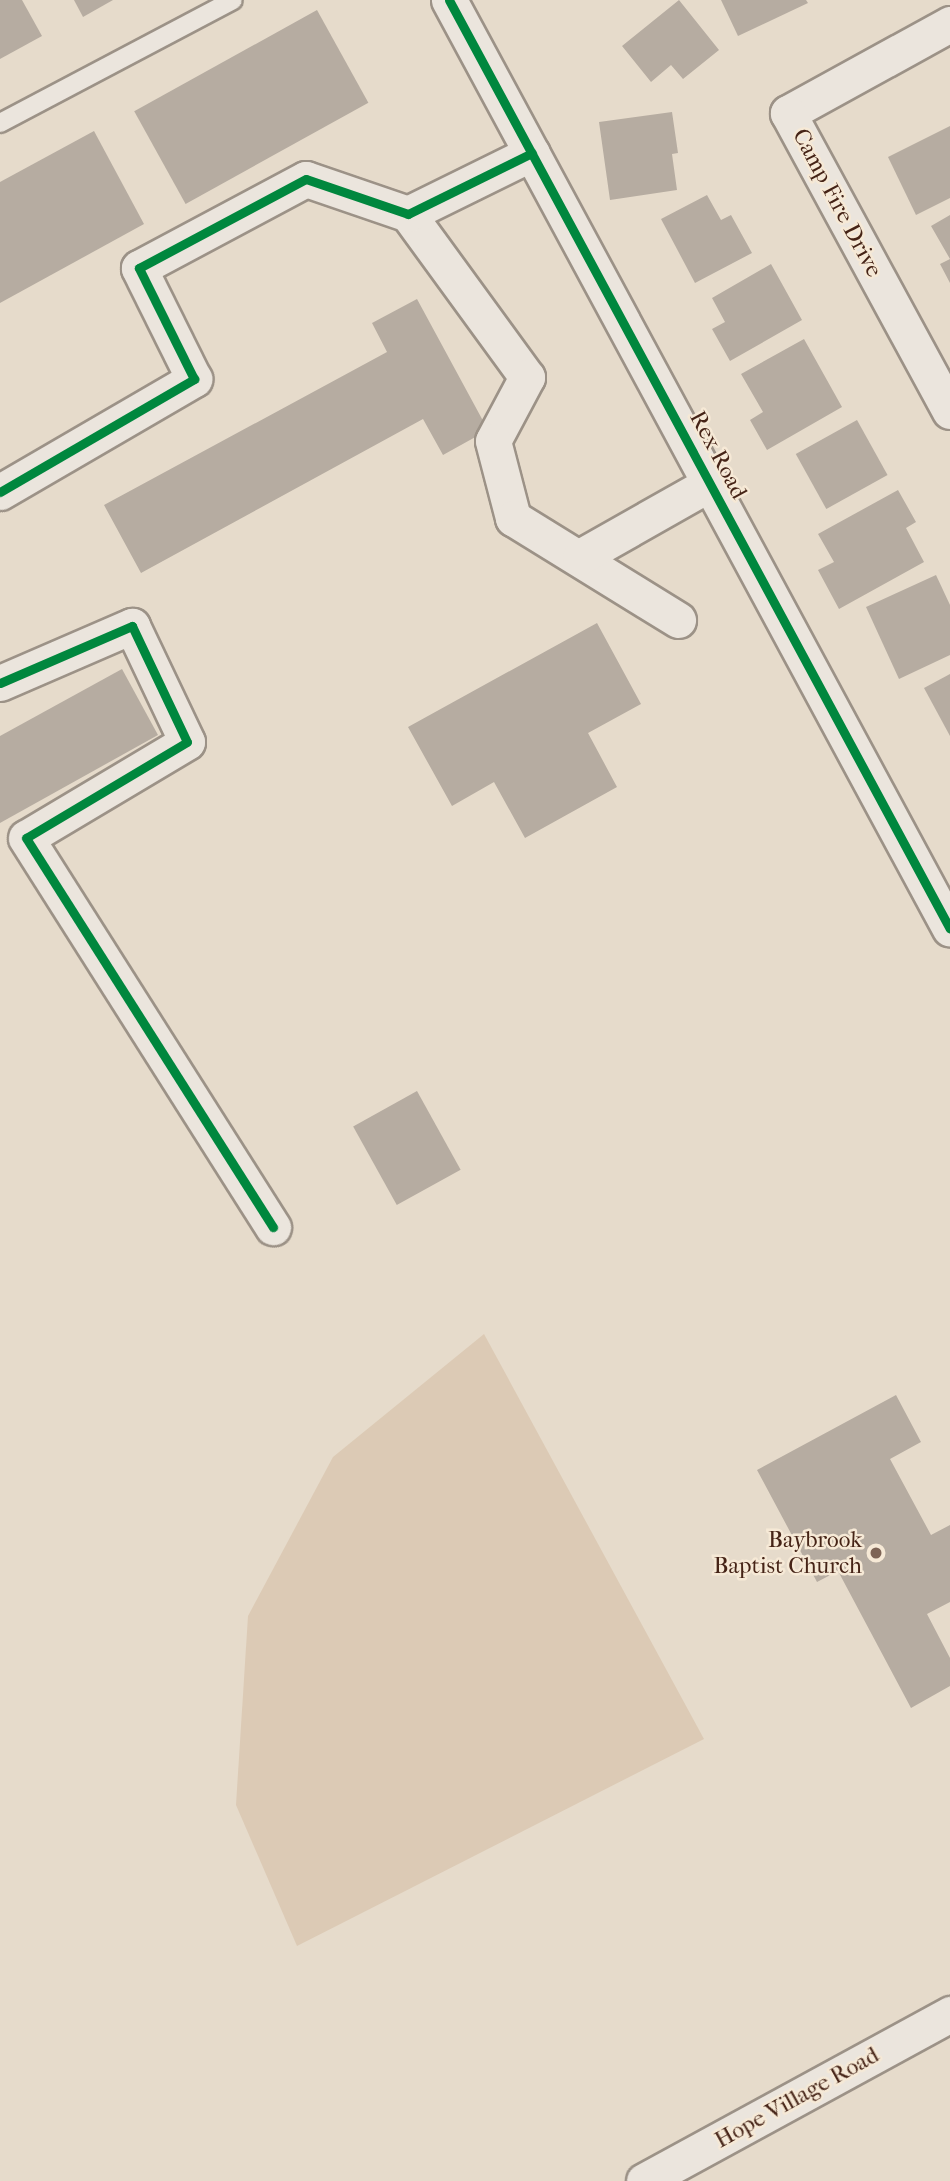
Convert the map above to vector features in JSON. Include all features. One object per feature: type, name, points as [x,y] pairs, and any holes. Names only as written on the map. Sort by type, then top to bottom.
[{"type":"street","name":"Rex Road","points":[[449,0],[950,929]]},
{"type":"street","name":"Camp Fire Drive","points":[[950,24],[788,113],[950,411]]},
{"type":"street","points":[[408,215],[532,153]]},
{"type":"street","points":[[0,492],[194,379],[139,268],[306,179],[408,215],[527,377],[493,441],[513,518],[580,556],[678,620]]},
{"type":"street","points":[[580,556],[711,483]]},
{"type":"street","points":[[0,683],[132,626],[187,742],[26,838],[273,1227]]},
{"type":"street","name":"Hope Village Road","points":[[644,2181],[950,2014]]},
{"type":"lane","points":[[0,123],[233,0]]},
{"type":"shaded area","points":[[484,1334],[704,1739],[297,1946],[236,1805],[248,1616],[333,1457]]},
{"type":"building","points":[[0,0],[22,0],[42,36],[0,59]]},
{"type":"building","points":[[74,0],[113,0],[83,17]]},
{"type":"building","points":[[679,0],[719,50],[683,79],[671,65],[651,82],[622,46]]},
{"type":"building","points":[[721,0],[806,0],[808,3],[738,36]]},
{"type":"building","points":[[317,10],[368,103],[186,204],[134,111]]},
{"type":"building","points":[[672,112],[678,153],[672,154],[677,190],[610,200],[599,122]]},
{"type":"building","points":[[950,126],[950,198],[916,215],[888,157]]},
{"type":"building","points":[[94,131],[144,224],[0,303],[0,182]]},
{"type":"building","points":[[707,195],[721,220],[731,215],[752,253],[695,283],[661,219]]},
{"type":"building","points":[[950,215],[950,259],[931,226]]},
{"type":"building","points":[[950,259],[950,283],[940,264]]},
{"type":"building","points":[[771,264],[802,320],[730,361],[712,329],[725,322],[712,298]]},
{"type":"building","points":[[417,299],[488,430],[443,455],[423,419],[141,573],[104,505],[387,352],[372,323]]},
{"type":"building","points":[[804,339],[842,407],[767,450],[750,420],[763,412],[741,374]]},
{"type":"building","points":[[857,420],[888,475],[826,509],[796,454]]},
{"type":"building","points":[[898,490],[916,522],[906,528],[924,562],[839,609],[818,570],[834,562],[818,534]]},
{"type":"building","points":[[936,575],[950,605],[950,655],[899,679],[866,607]]},
{"type":"building","points":[[597,623],[641,704],[588,733],[617,787],[525,838],[494,782],[452,806],[408,727]]},
{"type":"building","points":[[122,669],[158,735],[0,823],[0,736]]},
{"type":"building","points":[[950,674],[950,736],[924,688]]},
{"type":"building","points":[[417,1091],[461,1170],[397,1205],[353,1126]]},
{"type":"building","name":"Baybrook Baptist Church","points":[[896,1395],[921,1442],[890,1459],[931,1535],[950,1525],[950,1602],[927,1614],[950,1658],[950,1686],[911,1708],[838,1571],[817,1582],[757,1470]]},
{"type":"cycle path","points":[[449,0],[950,929]]},
{"type":"cycle path","points":[[0,492],[194,379],[139,268],[306,179],[408,214],[532,153]]},
{"type":"cycle path","points":[[0,683],[132,626],[187,742],[26,838],[273,1227]]},
{"type":"place","name":"Baybrook Baptist Church","points":[[876,1553]]}]
